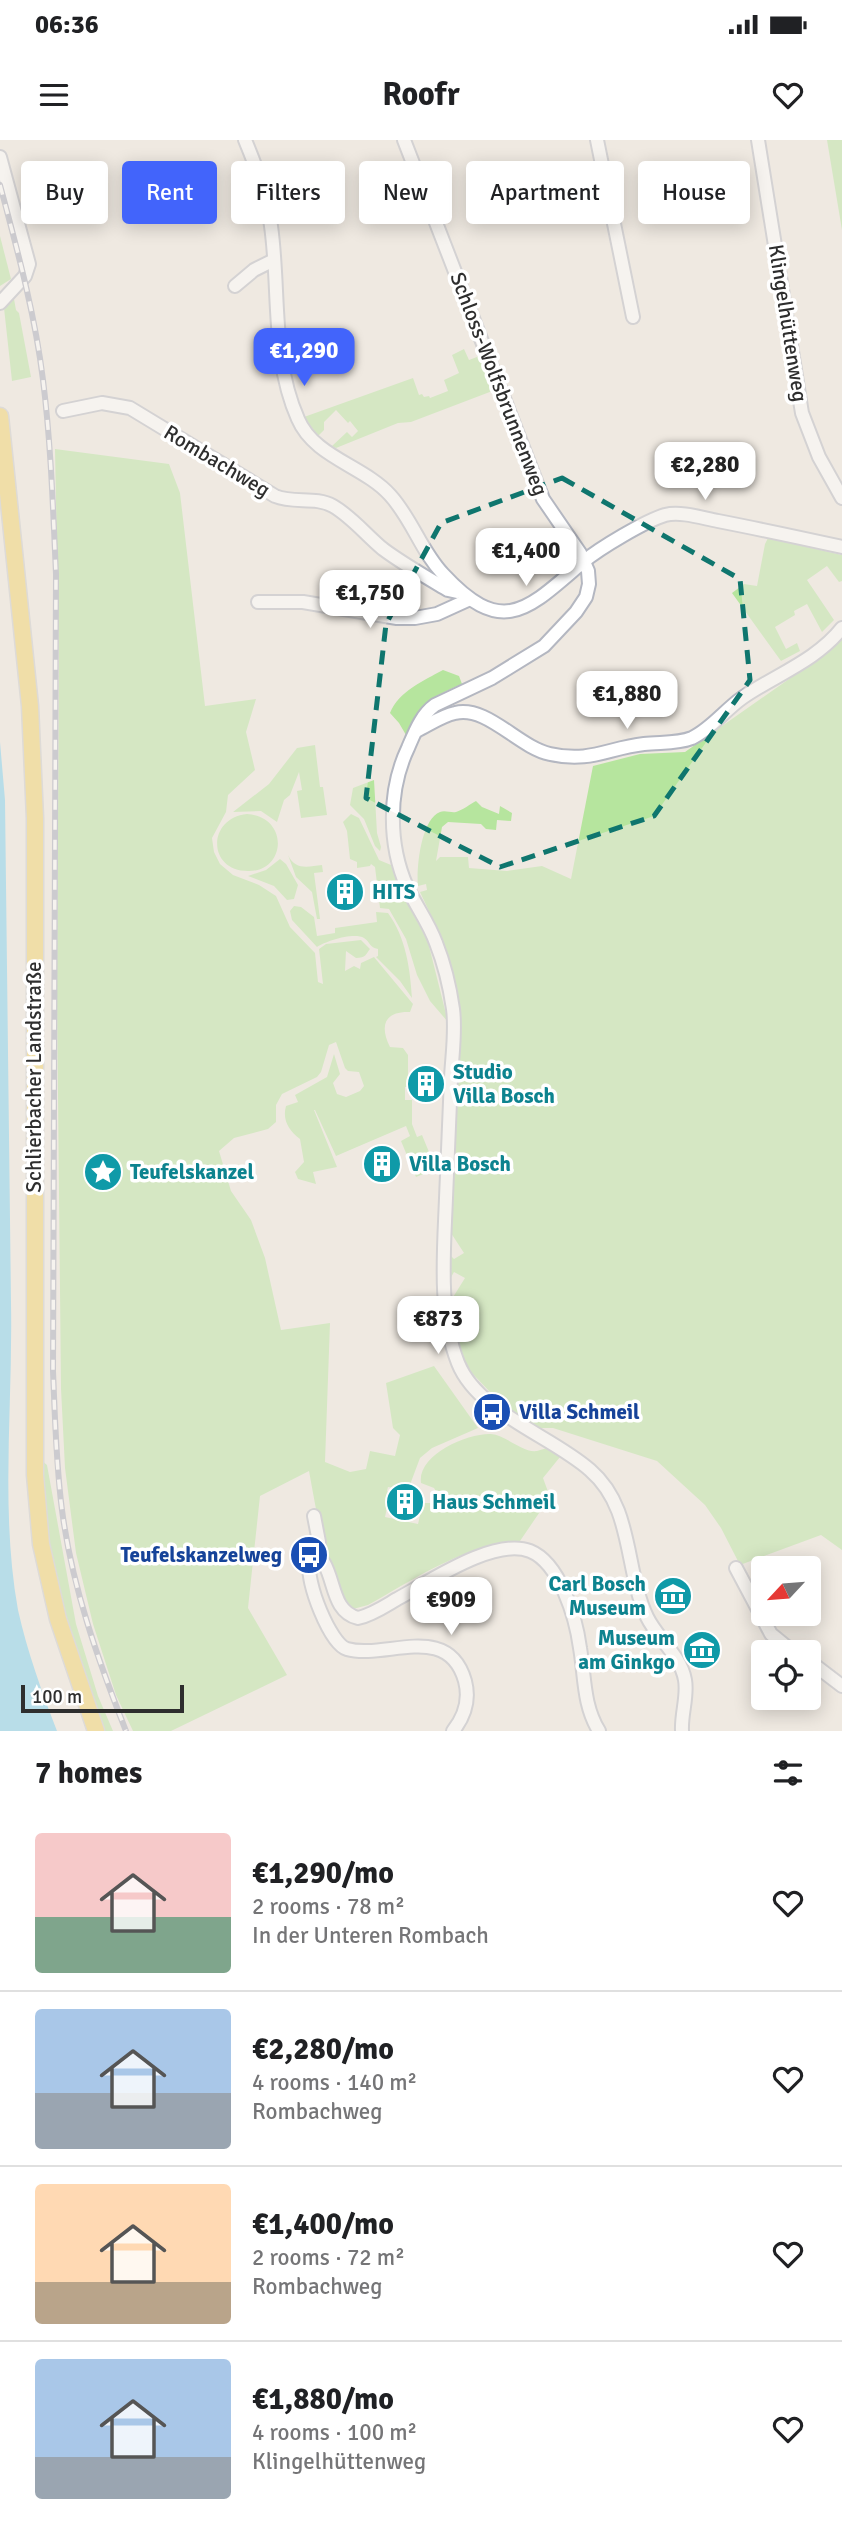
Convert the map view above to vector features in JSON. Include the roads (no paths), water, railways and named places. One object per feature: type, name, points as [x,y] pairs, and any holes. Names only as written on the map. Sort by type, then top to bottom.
[{"type":"main road","name":"Schlierbacher Landstraße","points":[[0,416],[29,693],[34,807],[34,1475],[41,1544],[58,1619],[79,1689],[96,1731]]},
{"type":"street","points":[[245,140],[265,191],[286,384],[300,423],[308,435],[324,449],[386,491],[400,507],[434,564],[466,595],[438,614],[415,618],[397,618],[303,602],[258,602]]},
{"type":"street","name":"Schloss-Wolfsbrunnenweg","points":[[404,140],[543,499],[584,561],[588,572],[589,591],[583,603],[561,630],[544,646],[506,670],[435,705],[426,713],[398,776],[393,824],[402,872],[435,940],[453,1012],[444,1245],[446,1302],[455,1352],[464,1374],[514,1421],[583,1464],[612,1496],[623,1521],[642,1607],[683,1673],[685,1685],[682,1731]]},
{"type":"street","points":[[597,140],[633,317]]},
{"type":"street","name":"Klingelhüttenweg","points":[[758,140],[802,413],[819,457],[842,498]]},
{"type":"street","points":[[0,157],[29,264],[25,276],[1,299]]},
{"type":"street","points":[[235,286],[254,270],[274,260]]},
{"type":"street","name":"Rombachweg","points":[[64,411],[102,403],[130,408],[275,496],[330,505],[347,515],[387,551],[448,590],[466,595],[496,611],[515,611],[540,600],[584,561],[652,521],[672,514],[842,547]]},
{"type":"street","points":[[416,731],[443,717],[467,712],[483,716],[531,748],[562,756],[590,757],[643,744],[683,740],[699,733],[752,691],[814,655],[842,628]]},
{"type":"street","points":[[314,1516],[319,1542],[318,1560]]},
{"type":"street","points":[[318,1560],[326,1566],[341,1607],[358,1618],[491,1552],[513,1547],[535,1553],[549,1564],[562,1588],[579,1638],[587,1700],[599,1731]]},
{"type":"street","points":[[318,1560],[310,1564],[309,1579],[327,1624],[342,1647],[355,1650],[434,1648],[442,1651],[458,1667],[468,1692],[464,1713],[453,1731]]},
{"type":"street","points":[[736,1568],[771,1634],[778,1640]]},
{"type":"street","points":[[821,1670],[842,1686]]},
{"type":"water","points":[[0,742],[5,800],[11,1303],[8,1457],[10,1534],[18,1610],[35,1671],[57,1731],[0,1731]]},
{"type":"railway","points":[[0,185],[25,282],[40,355],[54,525],[53,1371],[58,1475],[66,1539],[79,1595],[126,1731]]},
{"type":"place","name":"HITS","points":[[345,892]]},
{"type":"place","name":"Studio Villa Bosch","points":[[426,1084]]},
{"type":"place","name":"Villa Bosch","points":[[382,1164]]},
{"type":"place","name":"Teufelskanzel","points":[[103,1172]]},
{"type":"place","name":"Villa Schmeil","points":[[492,1412]]},
{"type":"place","name":"Haus Schmeil","points":[[405,1502]]},
{"type":"place","name":"Teufelskanzelweg","points":[[309,1555]]},
{"type":"place","name":"Carl Bosch Museum","points":[[673,1596]]},
{"type":"place","name":"Museum am Ginkgo","points":[[702,1650]]}]
